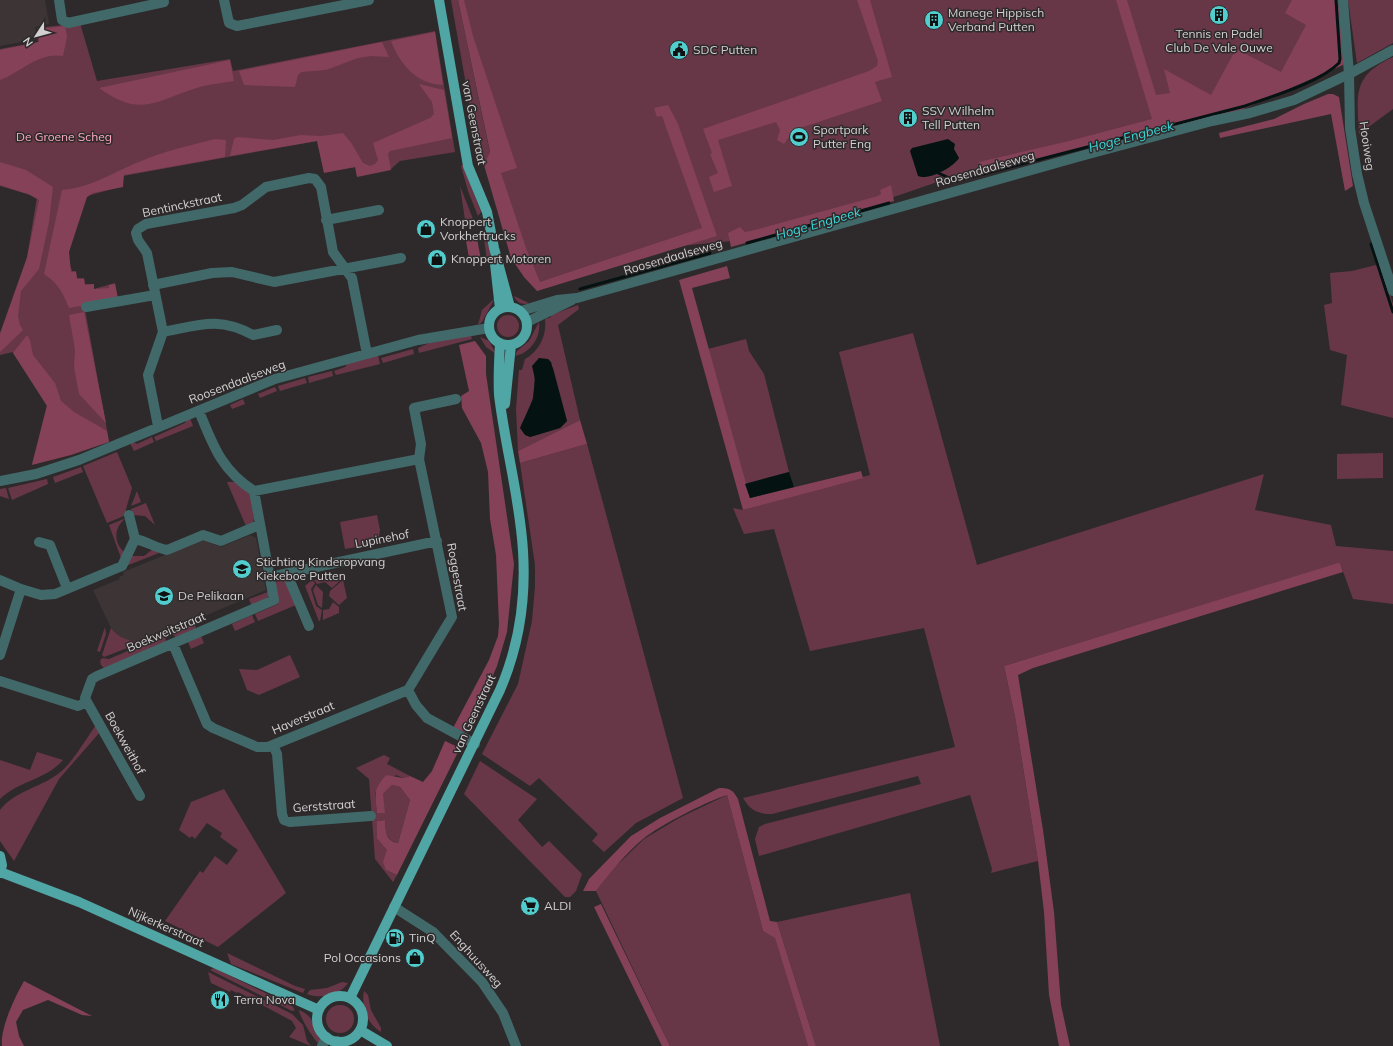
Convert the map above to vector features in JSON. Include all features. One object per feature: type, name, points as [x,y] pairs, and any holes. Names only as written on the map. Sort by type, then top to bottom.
[{"type":"main road","name":"van Geenstraat","points":[[439,0],[468,166],[484,203],[494,248],[510,307]]},
{"type":"main road","name":"van Geenstraat","points":[[494,248],[500,308]]},
{"type":"main road","points":[[510,307],[521,311],[527,322],[525,336],[520,341],[511,345],[500,343],[493,337],[489,328],[492,316],[500,308],[510,307]]},
{"type":"main road","name":"van Geenstraat","points":[[350,998],[475,744],[507,673],[518,631],[524,580],[523,550],[499,395],[500,343]]},
{"type":"main road","name":"van Geenstraat","points":[[503,418],[511,345]]},
{"type":"main road","points":[[0,856],[0,872]]},
{"type":"main road","name":"Nijkerkerstraat","points":[[0,872],[80,902],[319,1010]]},
{"type":"main road","points":[[336,996],[350,998],[358,1004],[362,1012],[363,1021],[360,1030],[350,1039],[336,1044],[324,1042],[318,1025],[319,1010],[329,999],[336,996]]},
{"type":"main road","points":[[360,1030],[387,1046]]},
{"type":"street","points":[[58,0],[62,20],[68,23],[164,2]]},
{"type":"street","points":[[224,0],[229,23],[237,26],[369,0]]},
{"type":"street","name":"Hooiweg","points":[[1343,0],[1350,128],[1357,174],[1364,203],[1393,291]]},
{"type":"street","name":"Roosendaalseweg","points":[[527,322],[577,298],[1081,156],[1212,121],[1250,113],[1294,100],[1393,50]]},
{"type":"street","name":"Bentinckstraat","points":[[163,332],[147,253],[138,240],[136,233],[138,229],[146,224],[242,206],[266,187],[309,178],[314,179],[321,187],[333,252],[352,278],[367,354]]},
{"type":"street","points":[[326,220],[379,210]]},
{"type":"street","points":[[86,307],[154,290],[212,273],[232,272],[274,282],[401,258]]},
{"type":"street","points":[[1385,265],[1393,273]]},
{"type":"street","name":"Roosendaalseweg","points":[[521,311],[557,300],[577,298]]},
{"type":"street","points":[[158,426],[148,375],[163,332],[212,323],[226,323],[254,335],[277,330]]},
{"type":"street","name":"Roosendaalseweg","points":[[0,481],[20,478],[60,467],[275,379],[438,335],[489,328]]},
{"type":"street","name":"Roggestraat","points":[[408,690],[452,617],[419,458],[421,444],[414,408],[456,399]]},
{"type":"street","points":[[198,411],[223,463],[238,480],[254,491],[419,458]]},
{"type":"street","name":"Boekweitstraat","points":[[87,702],[85,698],[94,677],[274,600],[259,525],[254,491]]},
{"type":"street","points":[[0,580],[41,595],[48,595],[122,566],[135,539],[129,515]]},
{"type":"street","points":[[135,539],[167,550],[203,535],[221,541],[259,525]]},
{"type":"street","name":"Lupinehof","points":[[270,577],[437,541]]},
{"type":"street","points":[[38,542],[50,545],[67,588]]},
{"type":"street","points":[[287,574],[309,626]]},
{"type":"street","points":[[0,655],[21,588]]},
{"type":"street","name":"Haverstraat","points":[[173,644],[207,724],[257,747],[264,748],[273,745],[408,690]]},
{"type":"street","points":[[0,681],[78,706],[87,702]]},
{"type":"street","points":[[408,690],[416,705],[427,718],[475,744]]},
{"type":"street","name":"Boekweithof","points":[[87,702],[140,796]]},
{"type":"street","name":"Gerststraat","points":[[273,745],[277,754],[282,814],[284,820],[290,822],[371,816]]},
{"type":"street","name":"Enghuusweg","points":[[394,907],[433,932],[482,982],[503,1014],[516,1046]]},
{"type":"shaded area","points":[[0,0],[45,0],[49,24],[35,27],[37,39],[0,46]]},
{"type":"shaded area","points":[[458,0],[464,0],[473,36],[517,168],[501,173],[526,248],[540,282],[702,228],[662,116],[657,117],[654,108],[668,105],[678,124],[717,236],[537,291],[524,277],[511,258],[484,165],[490,152]]},
{"type":"shaded area","points":[[857,0],[870,0],[892,77],[875,82],[882,101],[794,130],[784,144],[777,140],[780,130],[776,122],[718,140],[732,186],[714,192],[709,177],[718,173],[710,154],[712,153],[703,129],[869,71],[877,66],[878,61]]},
{"type":"shaded area","points":[[1116,0],[1127,0],[1156,95],[1170,93],[1164,69],[1211,95],[1236,49],[1281,72],[1306,25],[1285,13],[1292,0],[1338,0],[1344,57],[1343,65],[1241,110],[983,172],[979,162],[1069,141],[1152,119]]},
{"type":"shaded area","points":[[65,26],[67,37],[63,56],[46,57],[38,60],[0,80],[0,50],[39,42],[38,29]]},
{"type":"shaded area","points":[[435,32],[443,85],[433,84],[417,77],[404,65],[391,41]]},
{"type":"shaded area","points":[[382,42],[389,57],[371,56],[358,58],[326,70],[301,72],[298,75],[295,87],[244,85],[239,71]]},
{"type":"shaded area","points":[[230,60],[234,81],[200,87],[149,104],[138,105],[127,103],[99,88]]},
{"type":"shaded area","points":[[419,84],[444,90],[452,138],[390,151],[388,154],[391,170],[357,177],[355,167],[324,173],[317,141],[230,156],[234,139],[237,137],[273,140],[301,135],[322,136],[343,133],[352,144],[363,163],[370,166],[375,164],[378,160],[373,143],[430,118],[434,114],[432,102]]},
{"type":"shaded area","points":[[1328,94],[1333,94],[1339,97],[1353,186],[1345,191],[1331,114],[1220,138],[1219,133],[1274,119]]},
{"type":"shaded area","points":[[215,139],[226,140],[225,157],[124,175],[123,187],[93,193],[87,197],[69,252],[71,272],[76,272],[77,279],[84,279],[85,285],[94,284],[94,289],[109,288],[109,285],[115,284],[118,299],[69,308],[60,289],[44,274],[62,190],[93,183],[157,155]]},
{"type":"shaded area","points":[[948,139],[955,144],[954,149],[959,158],[956,162],[934,175],[928,177],[918,176],[910,151],[912,148]]},
{"type":"shaded area","points":[[0,162],[26,170],[53,187],[49,222],[39,269],[21,291],[18,316],[23,330],[0,352],[0,334],[27,258],[39,200],[28,194],[0,185]]},
{"type":"shaded area","points":[[891,185],[894,201],[731,247],[728,233],[740,227],[745,232],[751,231],[878,196],[881,194],[880,190]]},
{"type":"shaded area","points":[[477,238],[481,260],[469,258],[466,241]]},
{"type":"shaded area","points":[[727,266],[730,278],[692,288],[750,498],[861,471],[863,478],[743,510],[679,280]]},
{"type":"shaded area","points":[[84,312],[106,423],[79,394],[74,367],[75,350],[69,315]]},
{"type":"shaded area","points":[[27,335],[30,340],[33,355],[55,383],[61,401],[74,412],[107,431],[109,442],[71,455],[32,465],[47,406],[13,353]]},
{"type":"shaded area","points":[[475,341],[486,356],[486,374],[514,564],[507,632],[497,666],[468,733],[453,728],[489,660],[498,636],[499,624],[496,555],[490,519],[488,472],[481,443],[462,408],[461,396],[469,391],[459,345]]},
{"type":"shaded area","points":[[539,358],[548,359],[551,362],[567,421],[560,428],[530,437],[525,435],[520,428],[533,399],[535,379],[532,366]]},
{"type":"shaded area","points":[[580,420],[587,444],[520,463],[518,451]]},
{"type":"shaded area","points":[[789,472],[794,487],[750,498],[745,484]]},
{"type":"shaded area","name":"De Pelikaan","points":[[250,535],[256,538],[266,590],[143,642],[127,640],[115,633],[111,628],[93,590],[120,579],[119,577],[124,575],[123,572],[202,540],[221,547]]},
{"type":"shaded area","points":[[1340,563],[1343,572],[1033,668],[1018,675],[1043,830],[1054,912],[1061,1005],[1070,1046],[1059,1046],[1049,995],[1044,912],[1038,861],[1015,717],[1004,666]]},
{"type":"shaded area","points":[[445,741],[460,748],[397,875],[386,870],[383,862],[387,850],[377,838],[377,821],[385,820],[388,838],[398,843],[410,800],[400,787],[392,785],[383,794],[385,813],[377,813],[377,789],[386,775],[403,778],[410,776],[423,782],[432,771]]},
{"type":"shaded area","points":[[719,788],[731,790],[738,799],[770,921],[777,922],[816,1046],[808,1046],[775,938],[763,931],[727,795],[684,814],[651,833],[624,857],[596,891],[583,891],[589,879],[631,836],[660,818]]},
{"type":"shaded area","points":[[601,904],[670,1046],[662,1046],[594,907]]},
{"type":"shaded area","points":[[24,981],[92,1016],[82,1015],[48,1000],[23,1010],[16,1022],[19,1036],[24,1046],[2,1046],[3,1030]]},
{"type":"green space","points":[[451,0],[458,0],[490,153],[484,165],[479,158]]},
{"type":"green space","name":"Sportpark Putter Eng","points":[[463,0],[1328,0],[1330,67],[982,170],[983,172],[946,179],[885,200],[742,240],[669,247],[537,291],[491,168],[503,159]]},
{"type":"green space","points":[[1348,0],[1393,0],[1393,43],[1357,63]]},
{"type":"green space","name":"De Groene Scheg","points":[[80,23],[97,81],[230,59],[233,71],[435,31],[455,152],[400,161],[391,169],[357,176],[356,167],[324,172],[317,141],[123,176],[123,186],[87,196],[65,250],[72,271],[76,271],[77,278],[84,278],[85,284],[94,284],[94,289],[115,283],[118,298],[84,304],[109,441],[32,464],[47,405],[13,352],[0,355],[0,333],[27,257],[37,197],[0,186],[0,49],[38,42],[37,28]]},
{"type":"green space","points":[[1393,57],[1393,109],[1359,134],[1358,97],[1360,88],[1370,71]]},
{"type":"green space","points":[[463,165],[481,212],[478,216],[468,191],[461,166]]},
{"type":"green space","points":[[460,186],[473,219],[467,221],[465,220]]},
{"type":"green space","points":[[484,239],[488,243],[491,257],[487,260]]},
{"type":"green space","points":[[1380,264],[1393,304],[1393,418],[1341,405],[1347,355],[1330,350],[1324,305],[1332,303],[1330,273],[1352,271]]},
{"type":"green space","points":[[514,296],[529,303],[520,303]]},
{"type":"green space","points":[[495,298],[482,322],[478,325],[482,310]]},
{"type":"green space","points":[[578,305],[579,309],[558,325],[580,420],[518,451],[516,409],[519,370],[522,370],[525,359],[534,352],[541,342],[545,331],[545,319],[551,317],[551,315]],"holes":[[[553,367],[567,421],[560,428],[530,437],[521,425],[528,414],[532,401],[534,375]]]},
{"type":"green space","points":[[508,315],[516,318],[519,326],[516,334],[508,337],[500,334],[497,326],[500,318]]},
{"type":"green space","points":[[539,322],[538,334],[533,344],[525,352],[515,356],[517,351],[529,341]]},
{"type":"green space","points":[[913,333],[977,565],[1264,474],[1255,510],[1331,525],[1336,546],[1393,551],[1393,604],[1353,599],[1340,563],[1004,666],[1015,717],[1038,861],[991,873],[992,869],[970,795],[759,856],[755,839],[759,827],[765,824],[921,784],[918,776],[772,814],[754,810],[748,806],[743,798],[955,747],[924,628],[810,651],[774,529],[744,534],[733,508],[743,510],[870,475],[839,352]]},
{"type":"green space","points":[[471,336],[472,339],[419,353],[418,348],[429,343]]},
{"type":"green space","points":[[480,337],[489,341],[496,354],[486,347]]},
{"type":"green space","points":[[746,339],[749,351],[764,374],[789,472],[745,484],[708,349]]},
{"type":"green space","points":[[413,349],[414,354],[383,363],[381,358]]},
{"type":"green space","points":[[378,355],[380,364],[336,375],[334,371],[345,367],[348,363]]},
{"type":"green space","points":[[332,371],[333,376],[309,383],[308,377]]},
{"type":"green space","points":[[305,378],[307,383],[280,391],[278,386]]},
{"type":"green space","points":[[275,387],[277,391],[260,398],[258,394]]},
{"type":"green space","points":[[243,399],[245,404],[232,409],[230,405]]},
{"type":"green space","points":[[190,418],[193,426],[156,441],[154,437],[185,423],[187,419]]},
{"type":"green space","points":[[152,437],[154,442],[134,451],[130,443],[133,442],[137,444]]},
{"type":"green space","points":[[587,444],[683,798],[636,823],[604,852],[592,841],[598,834],[539,778],[530,786],[482,754],[518,684],[532,621],[535,565],[520,463]]},
{"type":"green space","points":[[117,452],[132,488],[126,509],[126,515],[107,523],[83,466]]},
{"type":"green space","points":[[1383,453],[1383,478],[1337,479],[1337,454]]},
{"type":"green space","points":[[81,467],[83,472],[55,483],[53,477]]},
{"type":"green space","points":[[47,479],[48,484],[12,500],[8,488]]},
{"type":"green space","points":[[227,482],[235,482],[251,494],[254,518],[253,523],[246,526]]},
{"type":"green space","points":[[6,488],[9,499],[0,496],[0,489]]},
{"type":"green space","points":[[137,491],[141,502],[131,506]]},
{"type":"green space","points":[[146,503],[155,525],[145,516],[133,515],[131,509]]},
{"type":"green space","points":[[377,515],[380,530],[378,543],[345,549],[340,522]]},
{"type":"green space","points":[[126,518],[119,526],[116,535],[118,544],[124,552],[121,558],[109,525]]},
{"type":"green space","points":[[153,549],[159,553],[126,566],[131,556],[144,556]]},
{"type":"green space","points":[[342,575],[343,578],[332,588],[325,582],[317,584],[314,580]]},
{"type":"green space","points":[[282,578],[285,581],[296,605],[258,621],[255,614],[278,604],[275,583]]},
{"type":"green space","points":[[312,580],[315,583],[311,589],[316,606],[322,610],[320,621],[305,586]]},
{"type":"green space","points":[[343,580],[347,598],[339,605],[329,596],[330,591]]},
{"type":"green space","points":[[316,585],[323,592],[322,608],[318,605],[313,590]]},
{"type":"green space","points":[[268,592],[268,598],[252,607],[249,599]]},
{"type":"green space","points":[[333,602],[339,607],[339,613],[323,620],[323,610],[329,609]]},
{"type":"green space","points":[[252,615],[255,622],[235,631],[232,624]]},
{"type":"green space","points":[[194,623],[197,630],[177,639],[171,632]]},
{"type":"green space","points":[[105,627],[106,634],[100,652],[97,651]]},
{"type":"green space","points":[[111,628],[125,639],[143,642],[104,657],[102,655]]},
{"type":"green space","points":[[165,635],[166,643],[104,668],[101,665],[100,661],[102,658],[109,659]]},
{"type":"green space","points":[[201,636],[204,643],[191,649],[188,642]]},
{"type":"green space","points":[[290,655],[300,677],[259,695],[247,690],[239,669],[257,670]]},
{"type":"green space","points":[[96,725],[100,732],[59,779],[14,861],[0,841],[0,810],[13,798],[51,779],[63,770]]},
{"type":"green space","points":[[37,752],[63,760],[49,772],[15,788],[0,799],[0,760],[30,770]]},
{"type":"green space","points":[[384,755],[390,758],[387,764],[410,776],[403,778],[396,775],[375,793],[377,813],[383,794],[392,785],[400,787],[410,800],[398,843],[394,842],[388,837],[385,820],[377,821],[387,850],[386,870],[397,875],[393,882],[375,859],[369,779],[356,768]]},
{"type":"green space","points":[[480,761],[537,799],[518,820],[542,847],[549,841],[582,874],[576,891],[570,897],[565,897],[464,794]]},
{"type":"green space","points":[[224,789],[286,893],[218,947],[165,921],[200,871],[203,873],[215,856],[227,865],[238,850],[220,837],[222,833],[207,823],[195,839],[192,836],[190,838],[179,830],[191,802]]},
{"type":"green space","points":[[727,795],[763,931],[775,937],[808,1046],[670,1046],[596,891],[613,869],[644,839],[679,818]]},
{"type":"green space","points":[[910,893],[940,1046],[816,1046],[777,922]]},
{"type":"green space","points":[[227,953],[295,986],[305,989],[303,993],[231,964]]},
{"type":"green space","points":[[214,968],[292,1006],[295,1010],[292,1011],[210,970]]},
{"type":"green space","points":[[208,972],[292,1014],[303,1025],[307,1041],[311,1046],[289,1037],[296,1028],[292,1021],[238,992],[237,993],[231,990],[230,992],[211,983]]},
{"type":"green space","points":[[342,982],[348,983],[340,991],[334,994],[318,996],[307,994],[310,990],[327,988]]},
{"type":"green space","points":[[364,991],[368,995],[371,1010],[381,1028],[381,1032],[376,1029],[366,1014],[363,1003]]},
{"type":"green space","points":[[340,1005],[350,1009],[354,1019],[350,1029],[340,1033],[330,1029],[326,1019],[330,1009]]},
{"type":"green space","points":[[299,1010],[308,1016],[313,1022],[322,1039],[318,1043],[301,1017]]},
{"type":"waterway","points":[[1336,0],[1339,63]]},
{"type":"waterway","name":"Hoge Engbeek","points":[[936,172],[956,181],[1245,106],[1308,83],[1320,77],[1339,63]]},
{"type":"waterway","name":"Hoge Engbeek","points":[[747,243],[889,203]]},
{"type":"waterway","points":[[1371,244],[1393,312]]},
{"type":"waterway","name":"Hoge Engbeek","points":[[580,289],[710,253]]},
{"type":"place","name":"Tennis en Padel Club De Vale Ouwe","points":[[1219,15]]},
{"type":"place","name":"Manege Hippisch Verband Putten","points":[[934,20]]},
{"type":"place","name":"SDC Putten","points":[[679,50]]},
{"type":"place","name":"SSV Wilhelm Tell Putten","points":[[908,118]]},
{"type":"place","name":"Sportpark Putter Eng","points":[[799,137]]},
{"type":"place","name":"Knoppert Vorkheftrucks","points":[[426,229]]},
{"type":"place","name":"Knoppert Motoren","points":[[437,259]]},
{"type":"place","name":"Stichting Kinderopvang Kiekeboe Putten","points":[[242,569]]},
{"type":"place","name":"De Pelikaan","points":[[164,596]]},
{"type":"place","name":"ALDI","points":[[530,906]]},
{"type":"place","name":"TinQ","points":[[395,938]]},
{"type":"place","name":"Pol Occasions","points":[[415,958]]},
{"type":"place","name":"Terra Nova","points":[[220,1000]]}]
